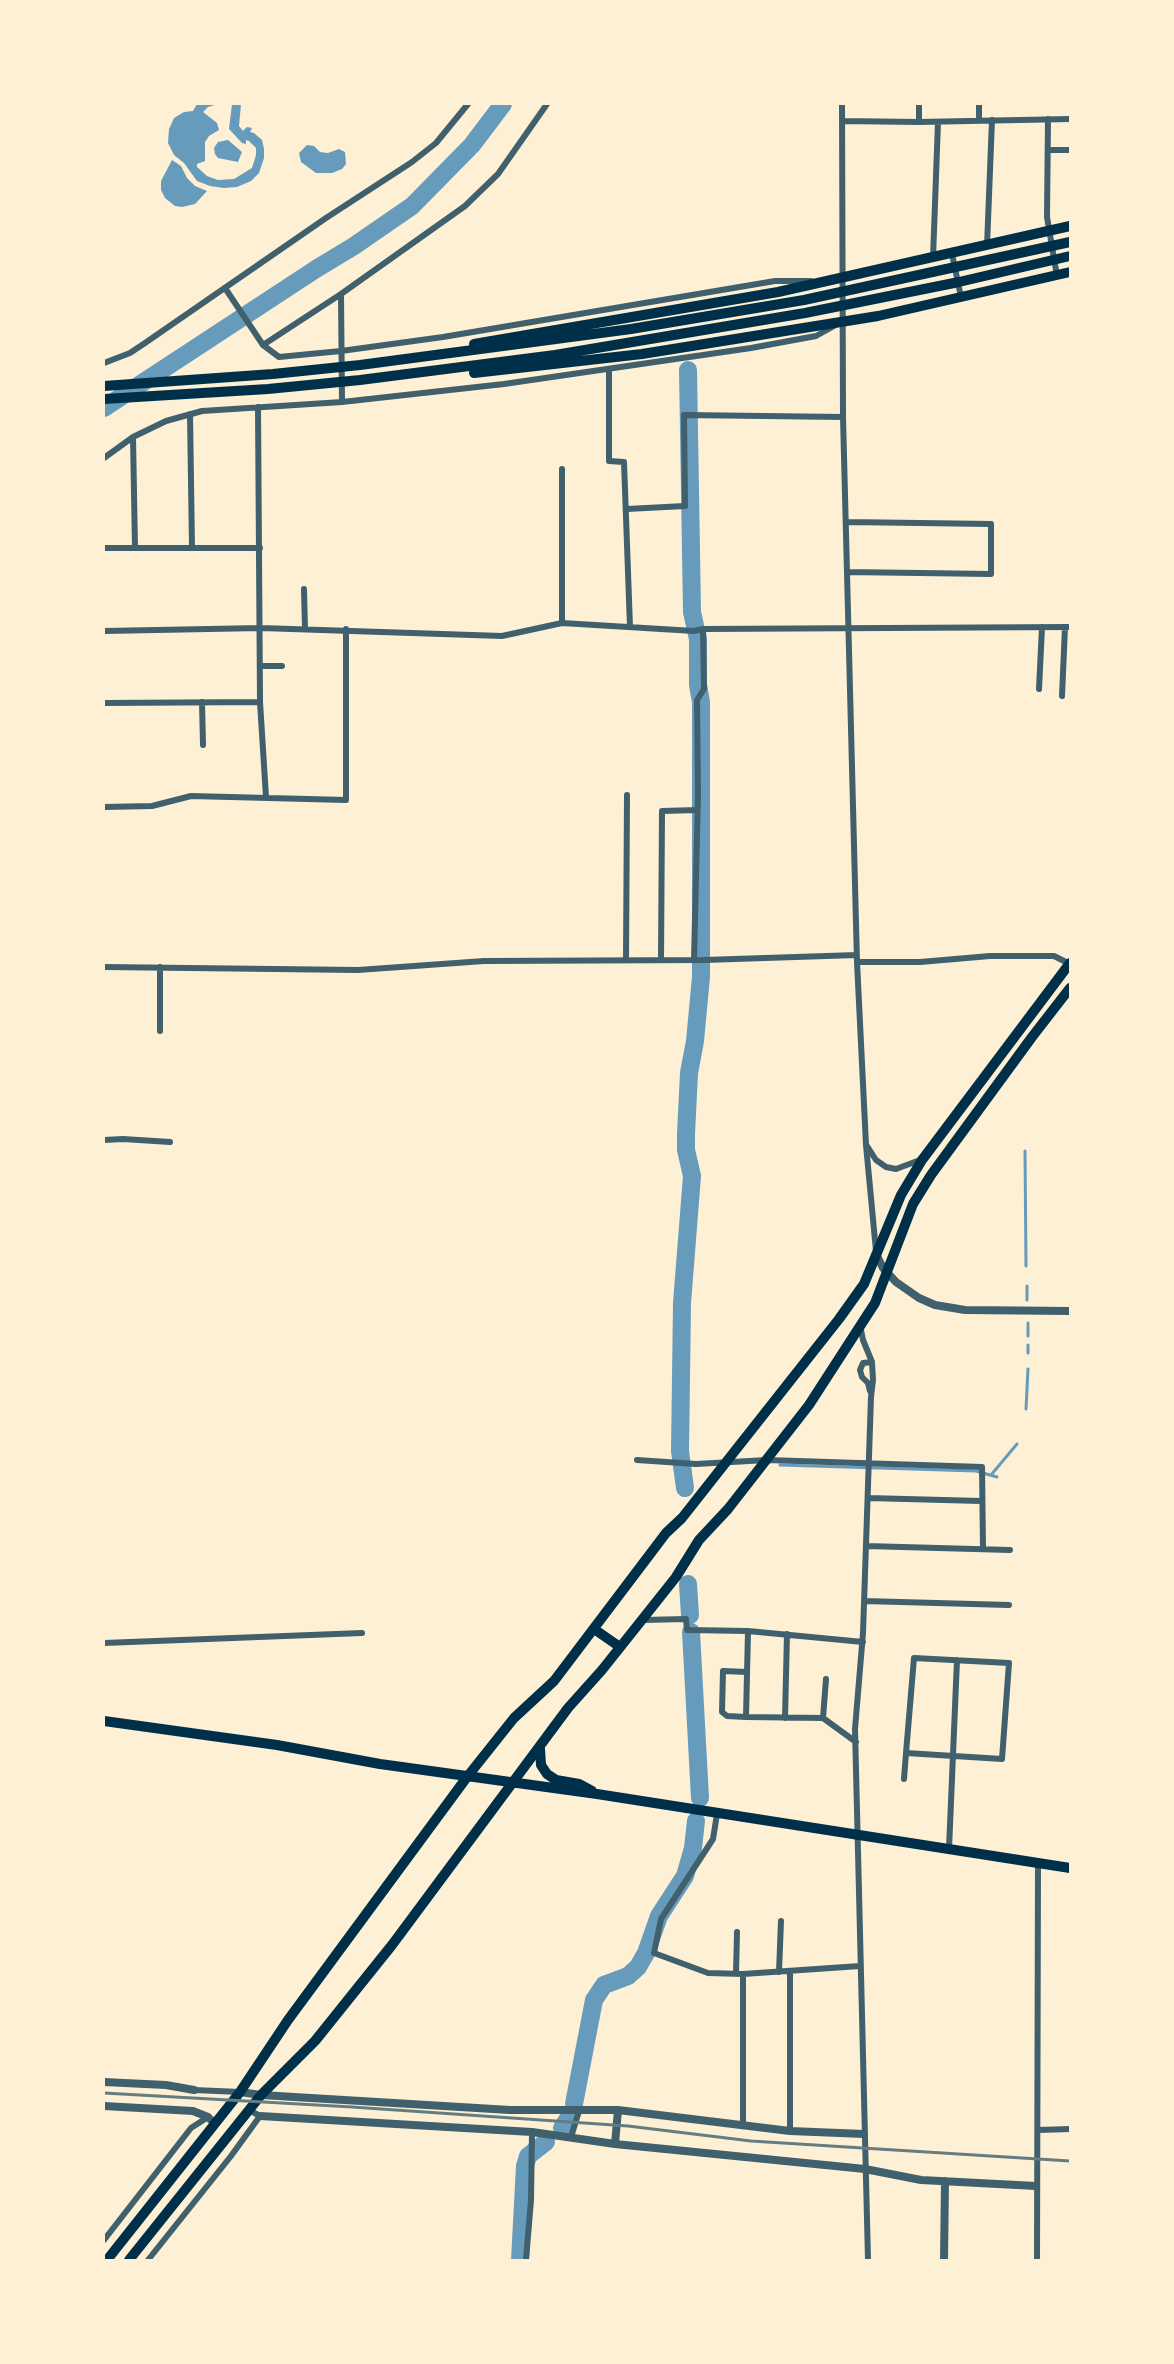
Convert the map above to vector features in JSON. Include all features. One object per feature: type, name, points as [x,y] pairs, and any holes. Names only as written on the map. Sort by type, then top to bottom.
[{"type":"highway","points":[[360,365],[766,294],[1071,226]]},
{"type":"highway","points":[[104,386],[360,365],[544,342],[718,316],[881,285],[1071,242]]},
{"type":"highway","points":[[360,380],[555,355],[720,328],[885,297],[1071,256]]},
{"type":"highway","points":[[104,401],[525,369],[573,363],[842,321],[1071,272]]},
{"type":"highway","points":[[104,380],[190,380]]},
{"type":"highway","points":[[107,2260],[211,2120],[240,2092],[288,2020],[467,1777],[514,1718],[554,1681],[666,1533],[682,1518],[839,1319],[864,1284],[901,1195],[922,1160],[1070,964]]},
{"type":"highway","points":[[129,2260],[254,2113],[261,2095],[322,2032],[392,1945],[540,1749],[568,1708],[642,1620],[676,1577],[699,1540],[809,1406],[875,1303],[913,1204],[931,1175],[1032,1037],[1071,988]]},
{"type":"highway","points":[[594,1629],[620,1647]]},
{"type":"highway","points":[[104,1721],[277,1745],[467,1777],[597,1794],[1071,1868]]},
{"type":"highway","points":[[540,1749],[541,1765],[547,1774],[556,1780],[579,1784],[597,1794]]},
{"type":"street","points":[[104,363],[130,353],[412,162],[436,143],[468,104]]},
{"type":"street","points":[[262,343],[341,294],[465,206],[498,174],[547,104]]},
{"type":"street","points":[[842,104],[843,417],[857,958],[867,1145],[877,1256],[888,1273],[919,1298],[949,1308],[1071,1311]]},
{"type":"street","points":[[919,104],[919,122]]},
{"type":"street","points":[[979,104],[979,121]]},
{"type":"street","points":[[1048,119],[1049,231],[1057,276]]},
{"type":"street","points":[[842,121],[938,122],[1071,119]]},
{"type":"street","points":[[987,246],[992,120]]},
{"type":"street","points":[[933,258],[938,122]]},
{"type":"street","points":[[1049,150],[1071,150]]},
{"type":"street","points":[[952,254],[961,297]]},
{"type":"street","points":[[226,290],[262,343],[279,357],[443,337],[775,281],[826,281]]},
{"type":"street","points":[[341,294],[342,402]]},
{"type":"street","points":[[104,458],[133,437],[166,421],[190,414],[342,402],[504,384],[751,348],[816,336],[842,321]]},
{"type":"street","points":[[609,369],[609,461],[624,462],[630,627]]},
{"type":"street","points":[[258,407],[260,702],[266,797]]},
{"type":"street","points":[[190,414],[192,548]]},
{"type":"street","points":[[627,509],[685,506],[684,415],[843,417]]},
{"type":"street","points":[[133,437],[135,549]]},
{"type":"street","points":[[562,469],[562,623]]},
{"type":"street","points":[[847,522],[991,524],[991,574],[847,572]]},
{"type":"street","points":[[104,548],[260,548]]},
{"type":"street","points":[[304,590],[305,629]]},
{"type":"street","points":[[104,631],[346,629],[502,636],[562,623],[699,630],[1068,627],[1062,696]]},
{"type":"street","points":[[1039,689],[1042,627]]},
{"type":"street","points":[[104,807],[152,807],[191,796],[346,800],[346,629]]},
{"type":"street","points":[[699,630],[697,810],[699,960]]},
{"type":"street","points":[[260,666],[282,666]]},
{"type":"street","points":[[202,702],[203,746]]},
{"type":"street","points":[[104,703],[260,702]]},
{"type":"street","points":[[626,960],[627,795]]},
{"type":"street","points":[[661,960],[662,811],[697,810]]},
{"type":"street","points":[[104,967],[358,970],[484,961],[857,958],[920,962],[990,956],[1054,956],[1070,964]]},
{"type":"street","points":[[160,967],[160,1031]]},
{"type":"street","points":[[104,1140],[170,1142]]},
{"type":"street","points":[[867,1145],[876,1160],[886,1167],[896,1169],[922,1160]]},
{"type":"street","points":[[860,1325],[872,1362],[873,1380],[863,1642],[855,1742],[868,2260]]},
{"type":"street","points":[[871,1397],[868,1383],[862,1377],[860,1370],[863,1363],[872,1362]]},
{"type":"street","points":[[637,1460],[723,1464],[767,1460],[869,1462],[982,1467],[983,1550]]},
{"type":"street","points":[[868,1498],[981,1501]]},
{"type":"street","points":[[866,1546],[1010,1550]]},
{"type":"street","points":[[864,1601],[1009,1605]]},
{"type":"street","points":[[642,1620],[686,1619],[687,1630],[748,1631],[863,1642]]},
{"type":"street","points":[[746,1717],[748,1631]]},
{"type":"street","points":[[104,1643],[362,1633]]},
{"type":"street","points":[[785,1718],[787,1634]]},
{"type":"street","points":[[904,1779],[906,1753],[914,1658],[1009,1663],[1002,1759],[906,1753]]},
{"type":"street","points":[[948,1850],[957,1660]]},
{"type":"street","points":[[747,1672],[723,1671],[722,1712],[727,1716],[823,1718],[855,1742]]},
{"type":"street","points":[[823,1718],[826,1679]]},
{"type":"street","points":[[717,1814],[713,1839],[661,1919],[654,1953],[708,1973],[740,1974],[860,1966]]},
{"type":"street","points":[[1036,2260],[1038,1864]]},
{"type":"street","points":[[779,1972],[781,1921]]},
{"type":"street","points":[[737,1932],[743,2126]]},
{"type":"street","points":[[790,1971],[790,2131]]},
{"type":"street","points":[[104,2082],[166,2085],[194,2090],[261,2095],[510,2110],[618,2110],[790,2131],[864,2134]]},
{"type":"street","points":[[104,2106],[187,2110],[211,2120]]},
{"type":"street","points":[[571,2137],[579,2110]]},
{"type":"street","points":[[615,2144],[618,2110]]},
{"type":"street","points":[[148,2260],[231,2156],[254,2113],[532,2132],[615,2144],[865,2169],[903,2178],[1036,2186]]},
{"type":"street","points":[[104,2240],[191,2128],[211,2120]]},
{"type":"street","points":[[1038,2130],[1071,2129]]},
{"type":"street","points":[[526,2260],[532,2132]]},
{"type":"street","points":[[944,2260],[945,2181]]},
{"type":"water","points":[[197,104],[218,104],[208,107],[203,112],[217,123],[219,130],[209,136],[205,142],[205,161],[197,164],[197,167],[207,176],[218,180],[234,179],[252,168],[256,148],[249,141],[246,140],[246,144],[242,143],[229,129],[232,104],[241,104],[239,126],[243,131],[247,127],[252,128],[250,132],[262,140],[264,149],[264,158],[259,173],[251,181],[237,187],[210,186],[197,181],[184,163],[174,155],[168,143],[169,129],[174,118],[184,112],[193,111]]},
{"type":"water","points":[[228,140],[242,152],[238,162],[218,158],[215,154],[214,148],[218,142]]},
{"type":"water","points":[[307,145],[314,146],[320,152],[328,153],[339,149],[345,152],[346,164],[342,169],[332,173],[316,173],[301,162],[299,153]]},
{"type":"water","points":[[172,160],[181,166],[187,178],[195,186],[207,191],[195,204],[175,206],[165,198],[161,190],[161,181]]},
{"type":"waterway","points":[[104,408],[412,206],[472,145],[503,104]]},
{"type":"waterway","points":[[685,1488],[680,1451],[682,1303],[692,1176],[686,1150],[686,1134],[689,1073],[695,1041],[701,977],[701,702],[698,685],[698,639],[692,612],[688,370]]},
{"type":"waterway","points":[[1025,1151],[1026,1266]]},
{"type":"waterway","points":[[1027,1286],[1027,1300]]},
{"type":"waterway","points":[[1028,1323],[1028,1336]]},
{"type":"waterway","points":[[1028,1345],[1028,1353]]},
{"type":"waterway","points":[[1026,1409],[1028,1369]]},
{"type":"waterway","points":[[991,1475],[1017,1444]]},
{"type":"waterway","points":[[780,1465],[976,1471],[997,1477]]},
{"type":"waterway","points":[[688,1584],[690,1615]]},
{"type":"waterway","points":[[691,1632],[700,1798]]},
{"type":"waterway","points":[[574,2104],[594,2000],[604,1985],[628,1976],[638,1967],[646,1953],[659,1916],[685,1876],[693,1848],[696,1821]]},
{"type":"waterway","points":[[562,2128],[569,2117]]},
{"type":"waterway","points":[[520,2260],[525,2166],[528,2156],[546,2142]]},
{"type":"railway","points":[[104,2093],[628,2126],[751,2141],[1070,2161]]}]
